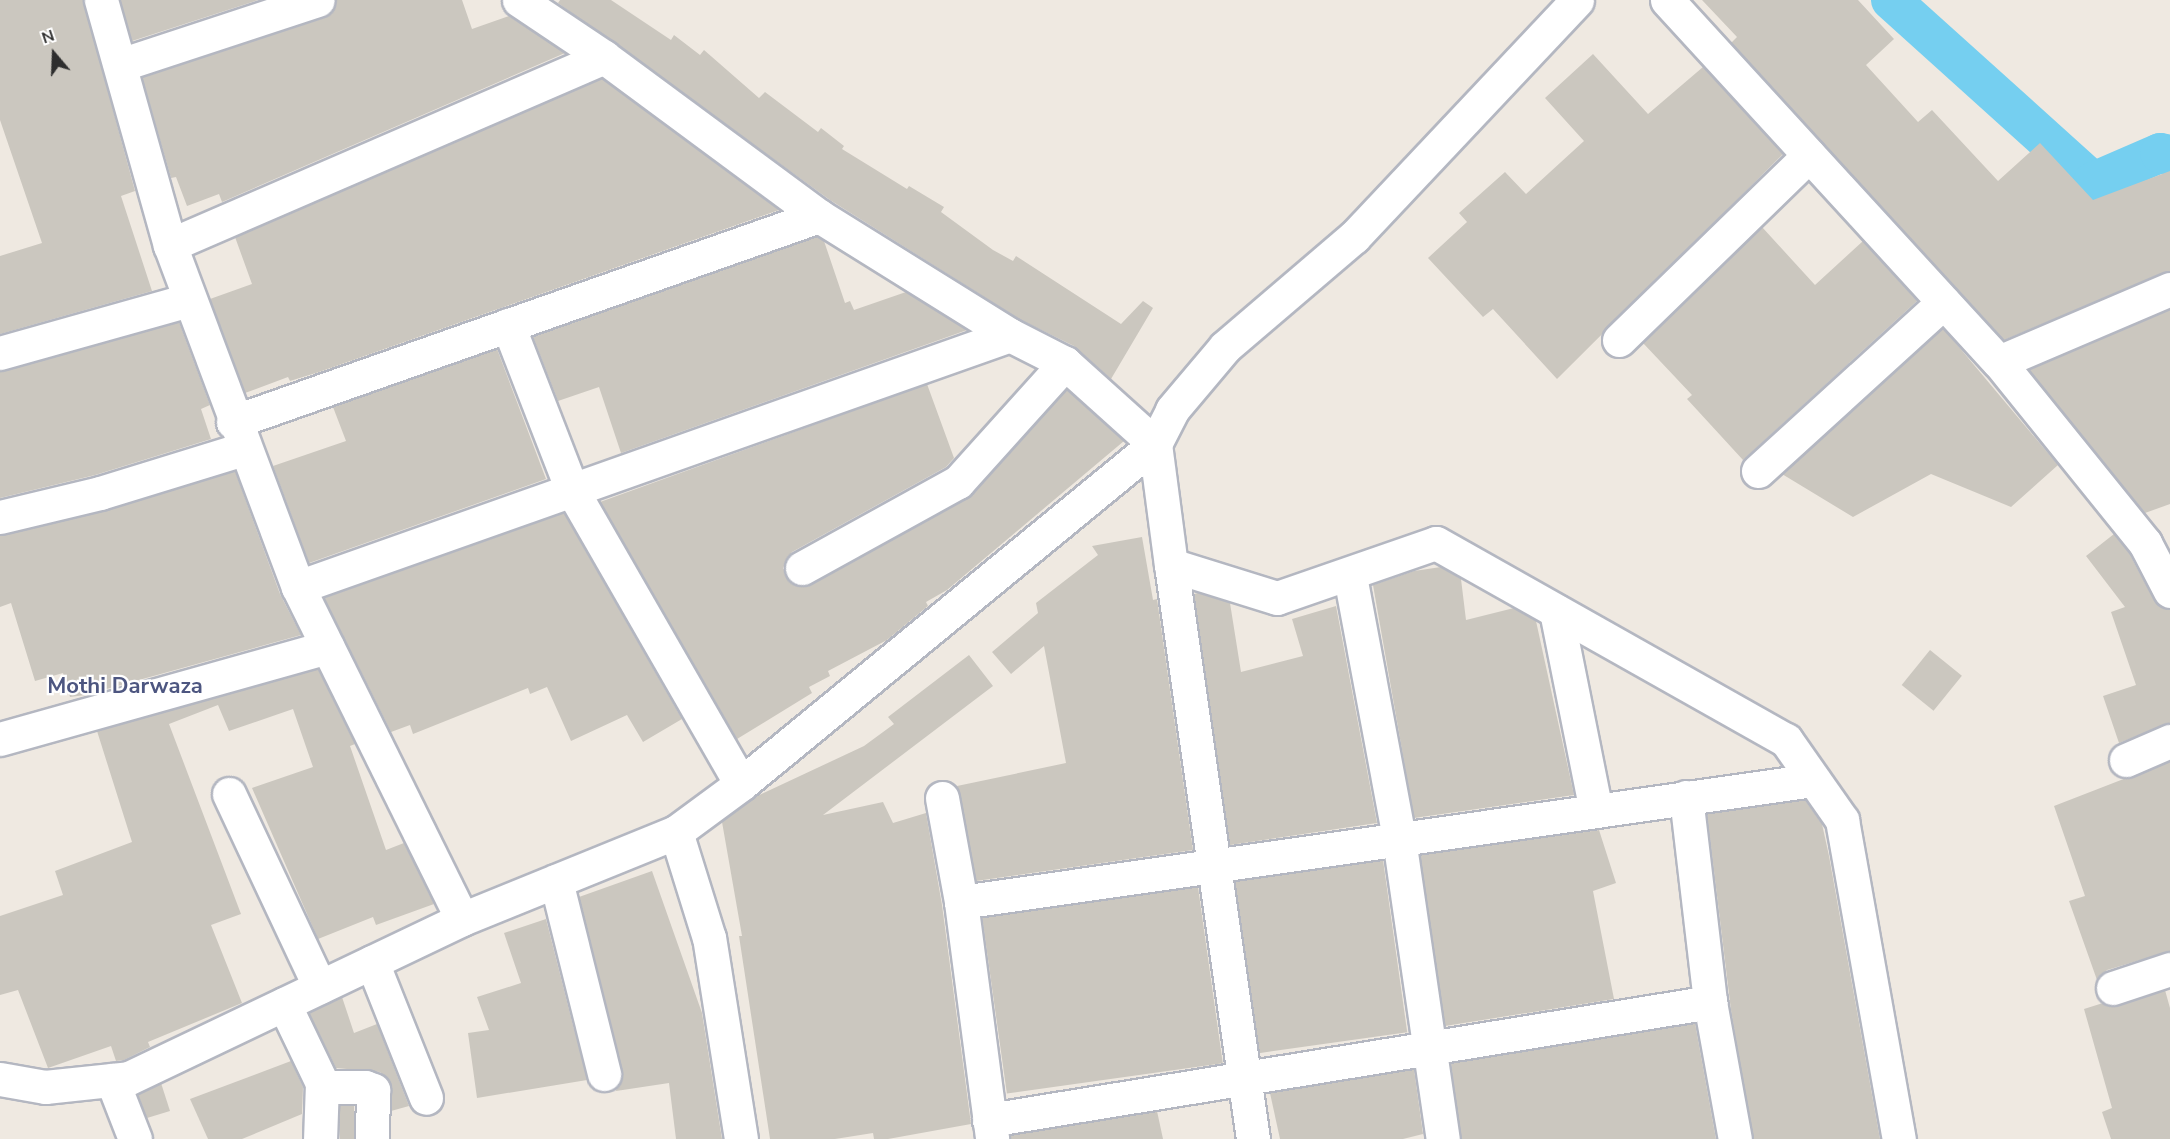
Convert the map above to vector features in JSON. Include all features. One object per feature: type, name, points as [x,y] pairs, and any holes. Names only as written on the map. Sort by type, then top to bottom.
[{"type":"street","points":[[101,0],[170,245],[238,435],[298,587],[462,919]]},
{"type":"street","points":[[120,65],[318,0]]},
{"type":"street","points":[[519,0],[604,57],[819,216],[1010,335],[1065,363],[1155,444],[1253,1139]]},
{"type":"street","points":[[0,1079],[45,1087],[129,1078],[462,919],[676,832],[741,784],[1155,444],[1172,410],[1225,347],[1354,237],[1577,0]]},
{"type":"street","points":[[1666,0],[2158,538],[2170,591]]},
{"type":"street","points":[[170,245],[604,57]]},
{"type":"street","points":[[1619,340],[1809,155]]},
{"type":"street","points":[[0,517],[100,493],[508,325],[819,216]]},
{"type":"street","points":[[1999,362],[2170,289]]},
{"type":"street","points":[[0,353],[189,300]]},
{"type":"street","points":[[1758,471],[1944,302]]},
{"type":"street","points":[[508,325],[572,490],[741,784]]},
{"type":"street","points":[[298,587],[1010,335]]},
{"type":"street","points":[[802,568],[958,482],[1065,363]]},
{"type":"street","points":[[1171,565],[1277,598],[1350,576],[1436,543],[1786,740],[1842,820],[1899,1139]]},
{"type":"street","points":[[1350,576],[1399,839],[1432,1048],[1443,1139]]},
{"type":"street","points":[[1556,611],[1596,811]]},
{"type":"street","points":[[0,739],[327,647]]},
{"type":"street","points":[[2126,760],[2170,741]]},
{"type":"street","points":[[961,902],[1813,780]]},
{"type":"street","points":[[229,795],[320,987]]},
{"type":"street","points":[[1686,797],[1710,1002],[1735,1139]]},
{"type":"street","points":[[942,798],[961,902],[990,1129],[1244,1078],[1710,1002]]},
{"type":"street","points":[[676,832],[710,938],[741,1139]]},
{"type":"street","points":[[556,880],[604,1074]]},
{"type":"street","points":[[372,962],[426,1098]]},
{"type":"street","points":[[2113,988],[2170,969]]},
{"type":"street","points":[[284,1004],[323,1087],[320,1139]]},
{"type":"street","points":[[112,1080],[135,1139]]},
{"type":"street","points":[[323,1087],[373,1090],[372,1139]]},
{"type":"building","points":[[0,0],[83,0],[135,191],[121,196],[152,291],[0,334],[0,256],[42,243],[0,120]]},
{"type":"building","points":[[120,0],[258,0],[132,41]]},
{"type":"building","points":[[336,0],[462,0],[472,29],[509,16],[565,53],[222,202],[219,194],[187,206],[176,177],[171,178],[142,77],[324,18],[332,12]]},
{"type":"building","points":[[560,0],[611,0],[671,40],[674,35],[700,55],[704,50],[759,98],[765,92],[818,132],[821,128],[844,146],[842,149],[907,189],[909,186],[944,207],[941,212],[993,250],[1013,261],[1016,256],[1121,324],[1143,301],[1153,308],[1111,379],[1074,346],[1019,319],[830,200],[558,3]]},
{"type":"building","points":[[1702,0],[1858,0],[1894,39],[1866,65],[1918,122],[1932,110],[1998,181],[2040,143],[2093,200],[2170,171],[2170,271],[2004,340],[1731,43],[1737,37]]},
{"type":"building","points":[[1593,54],[1648,114],[1703,67],[1783,154],[1557,379],[1493,309],[1483,317],[1428,258],[1467,222],[1459,213],[1505,172],[1526,194],[1584,141],[1545,98]]},
{"type":"building","points":[[602,78],[779,210],[319,372],[290,381],[288,377],[245,393],[210,299],[252,284],[235,237]]},
{"type":"building","points":[[1762,227],[1815,285],[1863,241],[1917,301],[1743,460],[1687,399],[1692,395],[1643,343]]},
{"type":"building","points":[[817,237],[824,241],[845,303],[850,301],[854,310],[906,292],[967,330],[621,453],[599,387],[558,401],[533,337]]},
{"type":"building","points":[[2170,309],[2170,504],[2145,513],[2029,370]]},
{"type":"building","points":[[179,322],[210,405],[201,409],[211,439],[95,475],[0,498],[0,371]]},
{"type":"building","points":[[1943,328],[2058,465],[2011,507],[1931,474],[1853,517],[1782,474]]},
{"type":"building","points":[[497,349],[546,479],[309,563],[273,466],[346,441],[333,407]]},
{"type":"building","points":[[927,384],[954,458],[946,467],[792,552],[783,568],[792,584],[811,584],[967,498],[1066,389],[1124,441],[947,590],[926,602],[928,606],[887,640],[828,671],[830,676],[809,687],[812,693],[737,739],[600,502]]},
{"type":"building","points":[[235,471],[280,594],[301,635],[85,695],[70,697],[63,673],[35,681],[11,603],[0,607],[0,535],[105,511]]},
{"type":"building","points":[[564,513],[682,719],[643,742],[627,715],[571,741],[547,687],[530,694],[528,688],[413,734],[410,725],[391,732],[324,598]]},
{"type":"building","points":[[2114,534],[2129,553],[2154,600],[2170,610],[2170,723],[2119,743],[2103,696],[2136,685],[2111,612],[2125,607],[2086,556]]},
{"type":"building","points":[[1142,537],[1153,600],[1157,599],[1193,850],[976,881],[957,786],[1066,763],[1044,646],[1011,674],[992,652],[1038,613],[1036,603],[1098,555],[1092,546]]},
{"type":"building","points":[[1441,567],[1461,579],[1466,620],[1514,608],[1536,621],[1574,795],[1414,818],[1373,585],[1414,571]]},
{"type":"building","points":[[1198,593],[1230,603],[1241,672],[1303,656],[1292,619],[1336,606],[1377,823],[1230,845],[1194,594]]},
{"type":"building","points":[[1930,650],[1962,676],[1934,711],[1902,685]]},
{"type":"building","points":[[969,655],[993,686],[823,815],[883,802],[893,823],[926,813],[942,905],[971,1124],[888,1139],[874,1139],[873,1133],[835,1139],[770,1139],[739,936],[742,936],[722,822],[753,798],[864,746],[894,724],[888,717]]},
{"type":"building","points":[[318,669],[355,744],[350,746],[386,850],[404,843],[434,904],[376,925],[373,917],[318,939],[252,788],[313,767],[293,709],[229,731],[218,705],[169,724],[241,914],[211,925],[242,1003],[148,1042],[150,1047],[124,1060],[116,1061],[111,1046],[48,1068],[18,990],[0,995],[0,916],[63,895],[55,871],[132,842],[97,731]]},
{"type":"building","points":[[2170,761],[2170,951],[2107,970],[2097,980],[2069,901],[2085,896],[2054,806]]},
{"type":"building","points":[[1805,800],[1822,824],[1880,1139],[1753,1139],[1731,1010],[1707,814]]},
{"type":"building","points":[[1599,830],[1616,883],[1593,891],[1614,999],[1445,1026],[1420,855]]},
{"type":"building","points":[[1383,860],[1407,1032],[1259,1053],[1234,881]]},
{"type":"building","points":[[652,871],[702,1013],[722,1139],[676,1139],[669,1083],[616,1091],[622,1069],[579,897]]},
{"type":"building","points":[[1198,887],[1223,1063],[1007,1094],[982,917]]},
{"type":"building","points":[[546,919],[587,1080],[477,1098],[468,1033],[489,1030],[477,997],[521,983],[504,933]]},
{"type":"building","points":[[2165,990],[2170,1008],[2170,1139],[2111,1139],[2102,1112],[2112,1108],[2084,1009],[2103,1003],[2119,1006]]},
{"type":"building","points":[[342,997],[354,1033],[377,1024],[409,1106],[391,1111],[389,1080],[380,1072],[336,1068],[309,1013]]},
{"type":"building","points":[[1695,1023],[1716,1139],[1461,1139],[1451,1063]]},
{"type":"building","points":[[291,1061],[303,1087],[302,1114],[242,1139],[208,1139],[190,1099]]},
{"type":"building","points":[[1414,1069],[1423,1134],[1403,1139],[1280,1139],[1270,1093]]},
{"type":"building","points":[[161,1083],[170,1111],[147,1118],[138,1095]]},
{"type":"building","points":[[340,1106],[354,1106],[354,1139],[340,1139]]},
{"type":"building","points":[[1157,1111],[1163,1139],[1010,1139],[1010,1135]]},
{"type":"waterway","points":[[1891,0],[2093,182],[2160,153],[2170,155]]},
{"type":"district","name":"Mothi Darwaza","points":[[125,687]]}]
